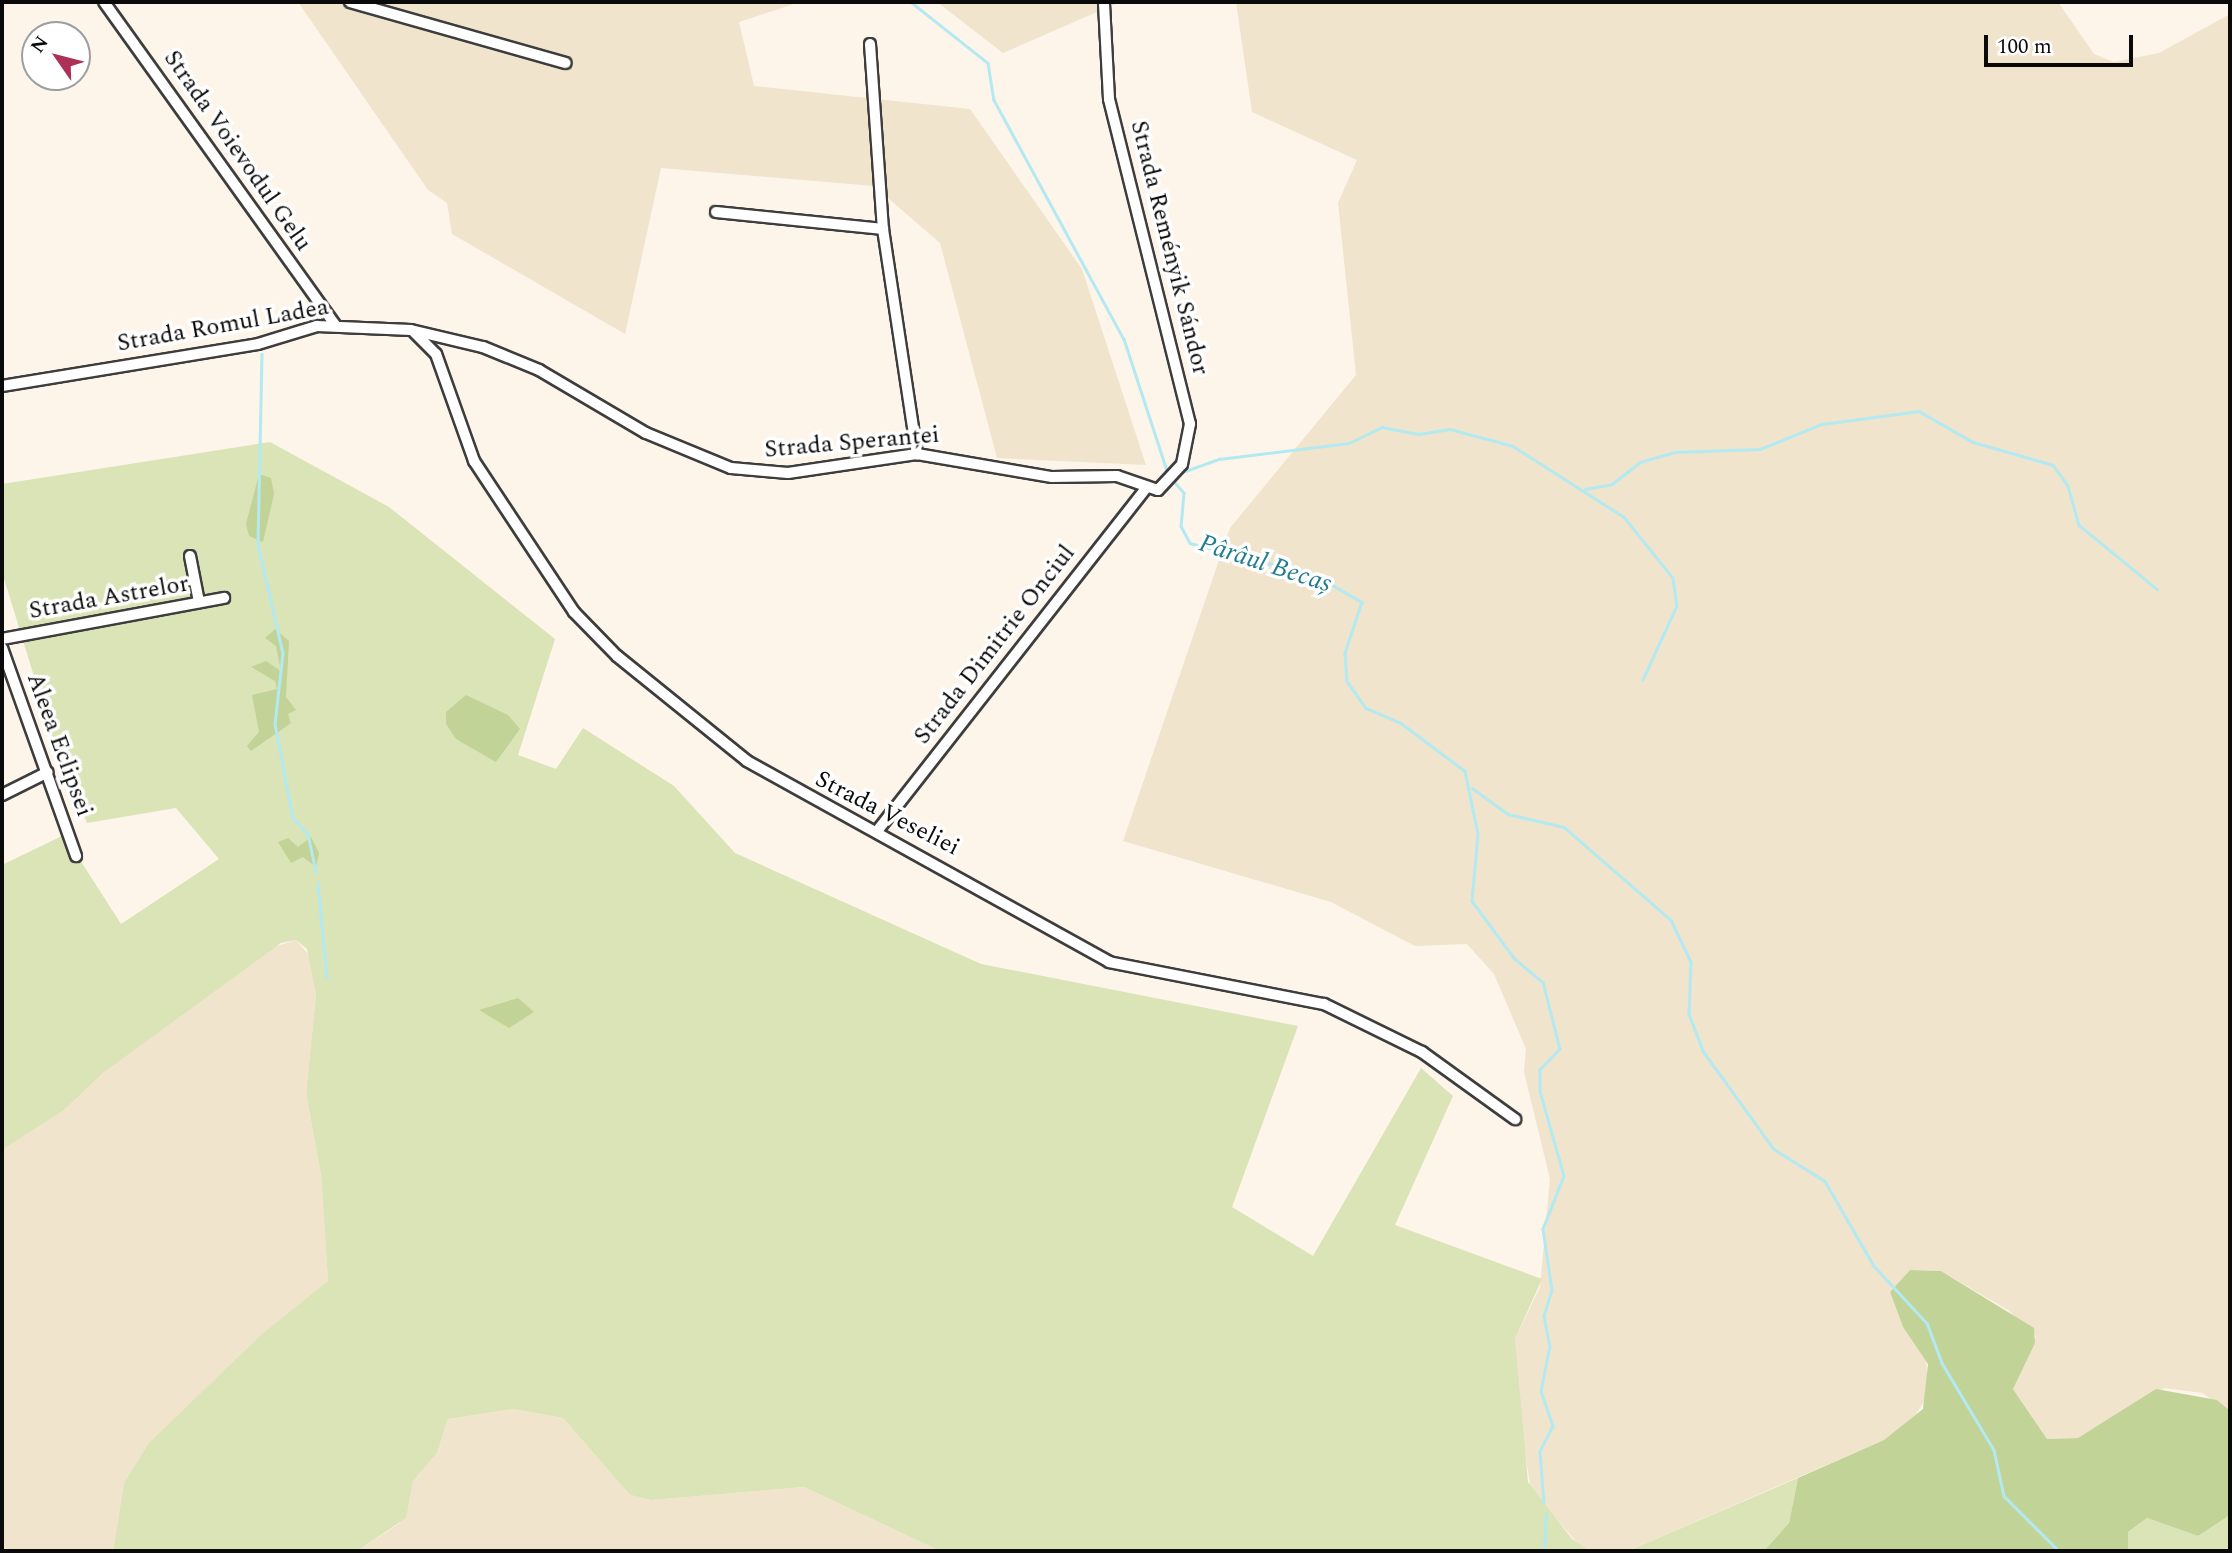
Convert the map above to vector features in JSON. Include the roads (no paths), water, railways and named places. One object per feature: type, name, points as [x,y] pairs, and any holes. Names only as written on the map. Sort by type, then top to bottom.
[{"type":"street","name":"Strada Voievodul Gelu","points":[[104,2],[335,326]]},
{"type":"street","points":[[350,2],[566,63]]},
{"type":"street","name":"Strada Reményik Sándor","points":[[1104,2],[1109,99],[1190,424],[1179,470],[1151,489]]},
{"type":"street","points":[[870,44],[883,229],[917,454]]},
{"type":"street","points":[[716,212],[883,229]]},
{"type":"street","name":"Strada Romul Ladea","points":[[2,386],[335,326],[411,330]]},
{"type":"street","name":"Strada Speranței","points":[[411,330],[483,347],[540,370],[636,428],[732,468],[788,473],[917,454],[1052,477],[1117,476],[1151,489]]},
{"type":"street","name":"Strada Veseliei","points":[[411,330],[436,354],[474,461],[594,635],[747,761],[878,830],[1109,962],[1324,1004],[1352,1015],[1422,1052],[1515,1119]]},
{"type":"street","name":"Strada Dimitrie Onciul","points":[[878,830],[1151,489]]},
{"type":"street","points":[[190,556],[199,602]]},
{"type":"street","name":"Strada Astrelor","points":[[2,639],[224,598]]},
{"type":"street","name":"Aleea Eclipsei","points":[[2,648],[76,856]]},
{"type":"street","points":[[2,794],[48,772]]},
{"type":"waterway","name":"Pârâul Becaș","points":[[911,2],[988,63],[994,100],[1124,339],[1168,474]]},
{"type":"waterway","points":[[262,354],[258,545],[283,653],[275,724],[293,818],[308,834],[316,872]]},
{"type":"waterway","points":[[1585,489],[1612,484],[1640,462],[1674,452],[1760,449],[1822,424],[1919,411],[1973,442],[2053,465],[2068,486],[2079,525],[2157,589]]},
{"type":"waterway","points":[[1177,474],[1219,459],[1349,443],[1382,427],[1419,434],[1450,429],[1513,446],[1624,517],[1673,578],[1677,606],[1643,680]]},
{"type":"waterway","name":"Pârâul Becaș","points":[[1172,479],[1184,493],[1181,526],[1190,543],[1315,575],[1362,602],[1345,653],[1347,681],[1366,708],[1401,723],[1465,771],[1478,834],[1472,901],[1514,958],[1543,982],[1560,1049],[1540,1070],[1540,1091],[1564,1176],[1543,1229],[1552,1290],[1544,1316],[1550,1346],[1541,1391],[1553,1426],[1540,1452],[1544,1503]]},
{"type":"waterway","points":[[1472,788],[1508,814],[1564,827],[1671,920],[1691,962],[1689,1014],[1703,1051],[1774,1149],[1825,1181],[1874,1266],[1927,1323],[1942,1363],[1994,1450],[2004,1496],[2059,1551]]},
{"type":"waterway","points":[[318,883],[327,978]]},
{"type":"waterway","points":[[1544,1551],[1546,1514]]}]
